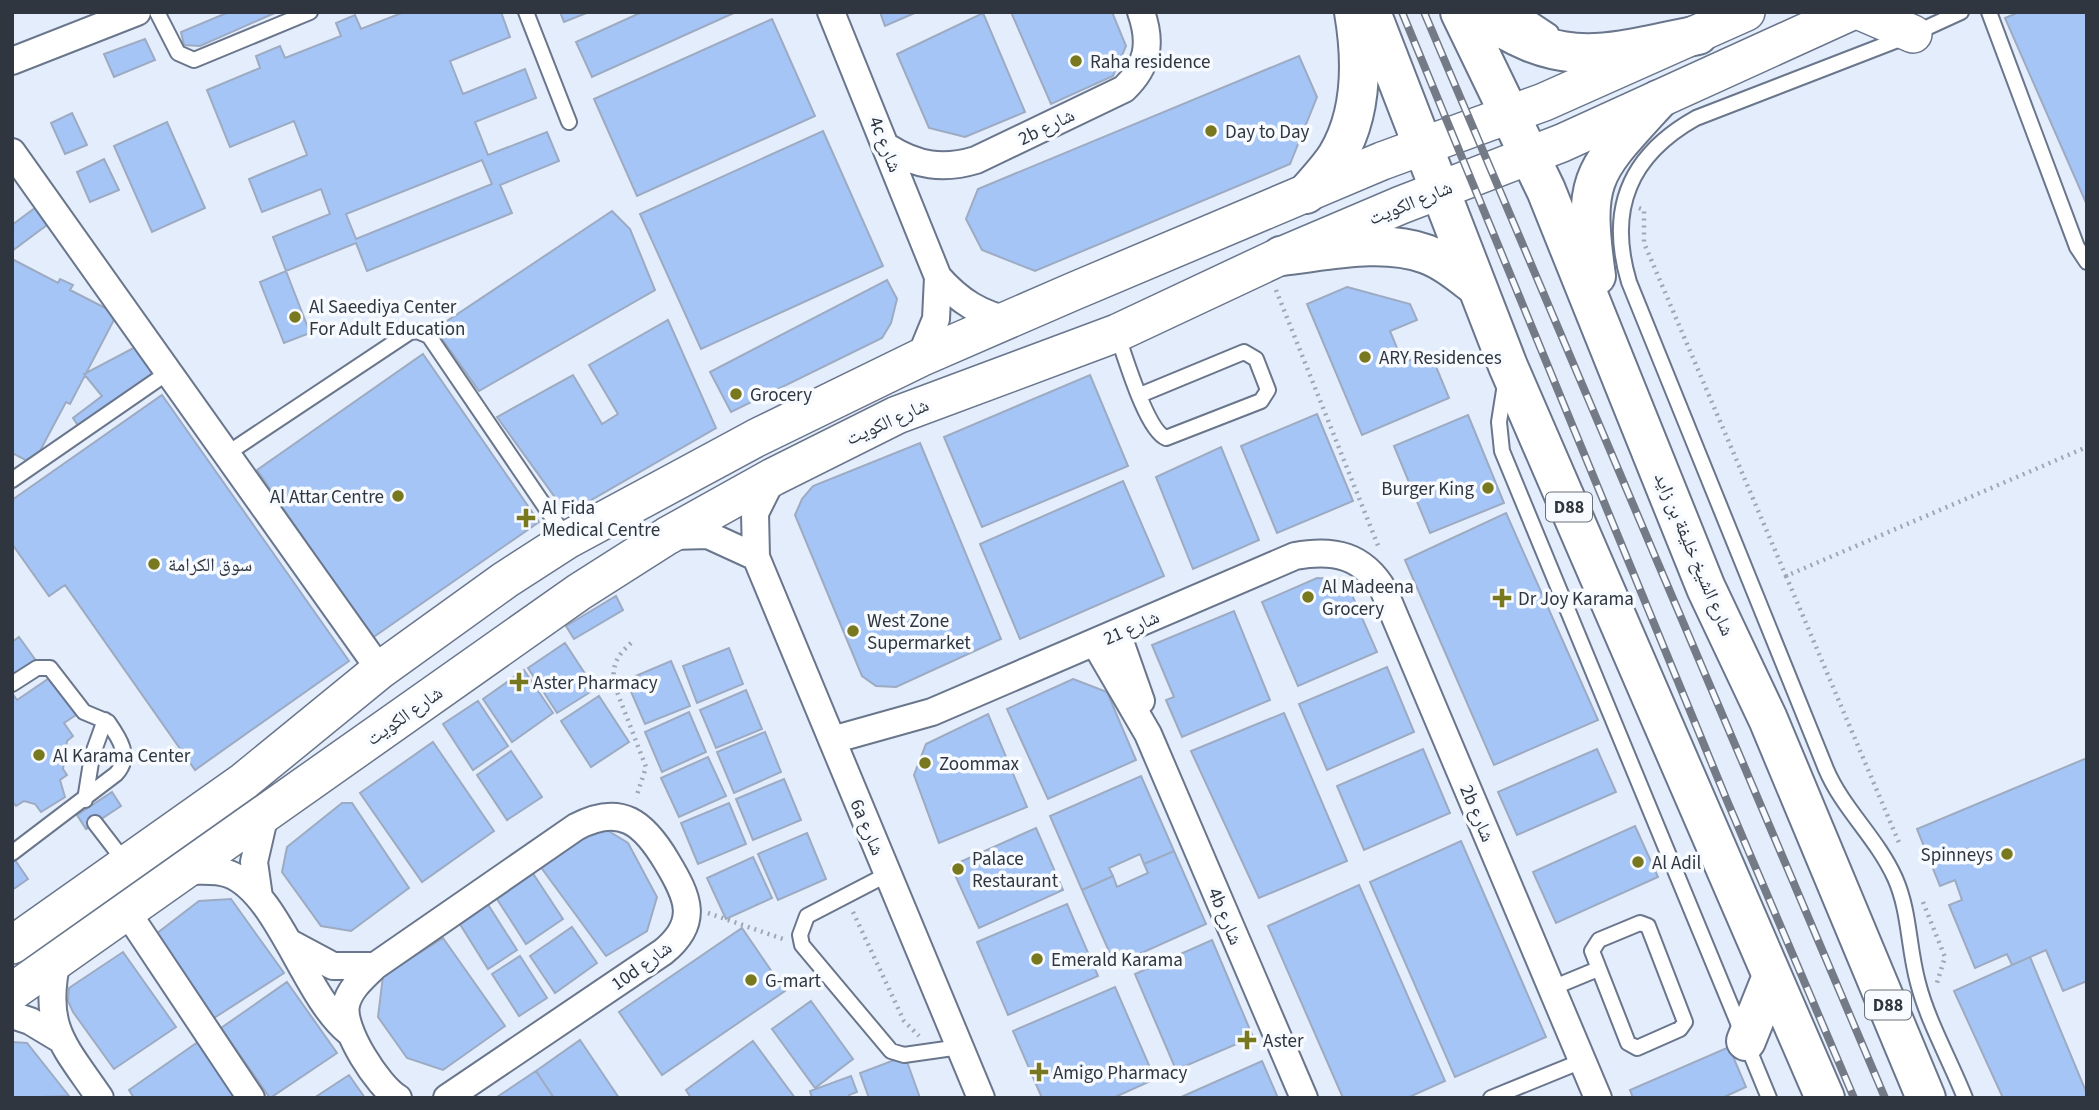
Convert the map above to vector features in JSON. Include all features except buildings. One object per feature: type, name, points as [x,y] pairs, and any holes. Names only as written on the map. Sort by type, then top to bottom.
[{"type":"main road","points":[[1306,194],[1337,155],[1356,100],[1360,70],[1354,12]]},
{"type":"main road","name":"D88","points":[[1371,12],[1508,366],[1825,1098]]},
{"type":"main road","name":"شارع الشيخ خليفة بن زايد","points":[[1460,12],[1529,155],[1603,330],[1706,588],[1768,719],[1926,1098]]},
{"type":"main road","points":[[1478,12],[1510,35],[1549,50],[1592,54],[1698,35]]},
{"type":"main road","points":[[14,941],[284,750],[380,670],[505,580],[567,540],[756,438],[920,358],[1013,321],[1072,292],[1422,146],[1510,114],[1746,12]]},
{"type":"main road","name":"شارع الكويت","points":[[12,992],[492,653],[667,536],[773,477],[897,415],[1116,333],[1273,260],[1658,100],[1850,12]]},
{"type":"main road","points":[[1863,12],[1913,34]]},
{"type":"main road","points":[[1603,330],[1589,228],[1592,187],[1609,155],[1658,100]]},
{"type":"main road","points":[[1273,260],[1345,249],[1409,250],[1446,263],[1476,286]]},
{"type":"main road","points":[[1044,359],[1082,338],[1095,323],[1096,312],[1091,302],[1083,295],[1072,292]]},
{"type":"main road","points":[[492,653],[470,654],[463,650],[458,636],[505,580]]},
{"type":"main road","points":[[1746,1041],[1772,976]]},
{"type":"street","points":[[12,61],[137,12]]},
{"type":"street","name":"4c شارع","points":[[831,12],[938,276],[950,290],[979,311],[1013,321]]},
{"type":"street","name":"2b شارع","points":[[887,147],[920,164],[957,165],[976,160],[1124,89],[1136,77],[1145,61],[1148,44],[1141,12]]},
{"type":"street","points":[[12,152],[21,180],[170,371],[380,670]]},
{"type":"street","name":"4c شارع","points":[[920,358],[936,319],[938,276]]},
{"type":"street","name":"6a شارع","points":[[773,477],[755,513],[755,557],[981,1098]]},
{"type":"street","points":[[667,536],[709,535],[755,557]]},
{"type":"street","name":"2b شارع","points":[[1332,551],[1363,565],[1384,591],[1598,1098]]},
{"type":"street","name":"شارع 21","points":[[836,749],[932,712],[1296,556],[1332,551]]},
{"type":"street","name":"4b شارع","points":[[1106,638],[1138,691],[1148,734],[1304,1098]]},
{"type":"street","points":[[259,897],[254,862],[265,814]]},
{"type":"street","points":[[349,1032],[346,1006],[351,993],[375,966],[576,827],[592,819],[609,816],[625,818],[640,826],[653,838],[684,890],[688,906]]},
{"type":"street","points":[[186,871],[221,871],[232,875],[259,897],[330,1012],[349,1032],[385,1087],[398,1098]]},
{"type":"street","name":"10d شارع","points":[[447,1098],[673,943],[681,932],[688,906]]},
{"type":"street","points":[[127,912],[251,1098]]},
{"type":"street","points":[[285,940],[318,961],[332,966],[375,966]]},
{"type":"street","points":[[57,960],[51,1007],[60,1039],[97,1095]]},
{"type":"street","points":[[12,1015],[30,1021],[60,1039]]},
{"type":"lane","points":[[157,12],[178,53],[194,60],[310,12]]},
{"type":"lane","points":[[526,12],[569,122]]},
{"type":"lane","points":[[1521,12],[1552,33],[1573,39],[1645,46]]},
{"type":"lane","points":[[1961,12],[1913,34],[1679,127],[1650,153],[1623,201],[1619,236],[1629,282],[1828,775],[1884,859],[1901,894],[1911,931],[1917,982],[1965,1098]]},
{"type":"lane","points":[[1989,12],[2077,247],[2087,262]]},
{"type":"lane","points":[[228,453],[410,332],[423,332],[429,336],[567,540]]},
{"type":"lane","points":[[1116,333],[1140,395],[1153,428],[1166,438],[1261,401],[1269,390],[1256,359],[1244,352],[1140,395]]},
{"type":"lane","points":[[1508,366],[1499,422],[1502,451],[1769,1098]]},
{"type":"lane","points":[[12,480],[170,371]]},
{"type":"lane","points":[[12,684],[37,668],[46,667],[54,671],[84,712],[105,720],[124,748],[125,763],[83,805],[13,850]]},
{"type":"lane","points":[[83,805],[92,756],[105,720]]},
{"type":"lane","points":[[95,824],[126,863]]},
{"type":"lane","points":[[888,874],[807,916],[800,935],[802,945],[886,1048],[904,1055],[960,1047]]},
{"type":"lane","points":[[1640,923],[1647,924],[1684,1018],[1683,1026],[1641,1047],[1630,1046],[1598,969],[1592,951],[1595,943],[1640,923]]},
{"type":"lane","points":[[1552,988],[1598,969]]},
{"type":"lane","points":[[1491,1098],[1582,1061]]},
{"type":"path","points":[[1623,201],[1644,210],[1644,243],[1905,858]]},
{"type":"path","points":[[1273,260],[1370,519],[1382,562],[1384,591]]},
{"type":"path","points":[[1786,576],[2087,447]]},
{"type":"path","points":[[625,818],[640,790],[646,767],[614,684],[613,670],[618,655],[632,642]]},
{"type":"path","points":[[845,895],[904,1021],[933,1051]]},
{"type":"path","points":[[1921,896],[1945,957],[1940,980],[1926,1005]]},
{"type":"path","points":[[688,906],[802,945]]},
{"type":"railway","points":[[1402,12],[1728,803],[1854,1098]]},
{"type":"railway","points":[[1424,12],[1885,1098]]},
{"type":"place","name":"Raha residence","points":[[1076,61]]},
{"type":"place","name":"Day to Day","points":[[1211,131]]},
{"type":"place","name":"Al Saeediya Center For Adult Education","points":[[295,317]]},
{"type":"place","name":"ARY Residences","points":[[1365,357]]},
{"type":"place","name":"Grocery","points":[[736,394]]},
{"type":"place","name":"Burger King","points":[[1488,488]]},
{"type":"place","name":"Al Attar Centre","points":[[398,496]]},
{"type":"place","name":"Al Fida Medical Centre","points":[[526,518]]},
{"type":"place","name":"سوق الكرامة","points":[[154,564]]},
{"type":"place","name":"Al Madeena Grocery","points":[[1308,597]]},
{"type":"place","name":"Dr Joy Karama","points":[[1502,598]]},
{"type":"place","name":"West Zone Supermarket","points":[[853,631]]},
{"type":"place","name":"Aster Pharmacy","points":[[519,682]]},
{"type":"place","name":"Al Karama Center","points":[[39,755]]},
{"type":"place","name":"Zoommax","points":[[925,763]]},
{"type":"place","name":"Spinneys","points":[[2007,854]]},
{"type":"place","name":"Al Adil","points":[[1638,862]]},
{"type":"place","name":"Palace Restaurant","points":[[958,869]]},
{"type":"place","name":"Emerald Karama","points":[[1037,959]]},
{"type":"place","name":"G-mart","points":[[751,980]]},
{"type":"place","name":"Aster","points":[[1247,1040]]},
{"type":"place","name":"Amigo Pharmacy","points":[[1039,1072]]}]
